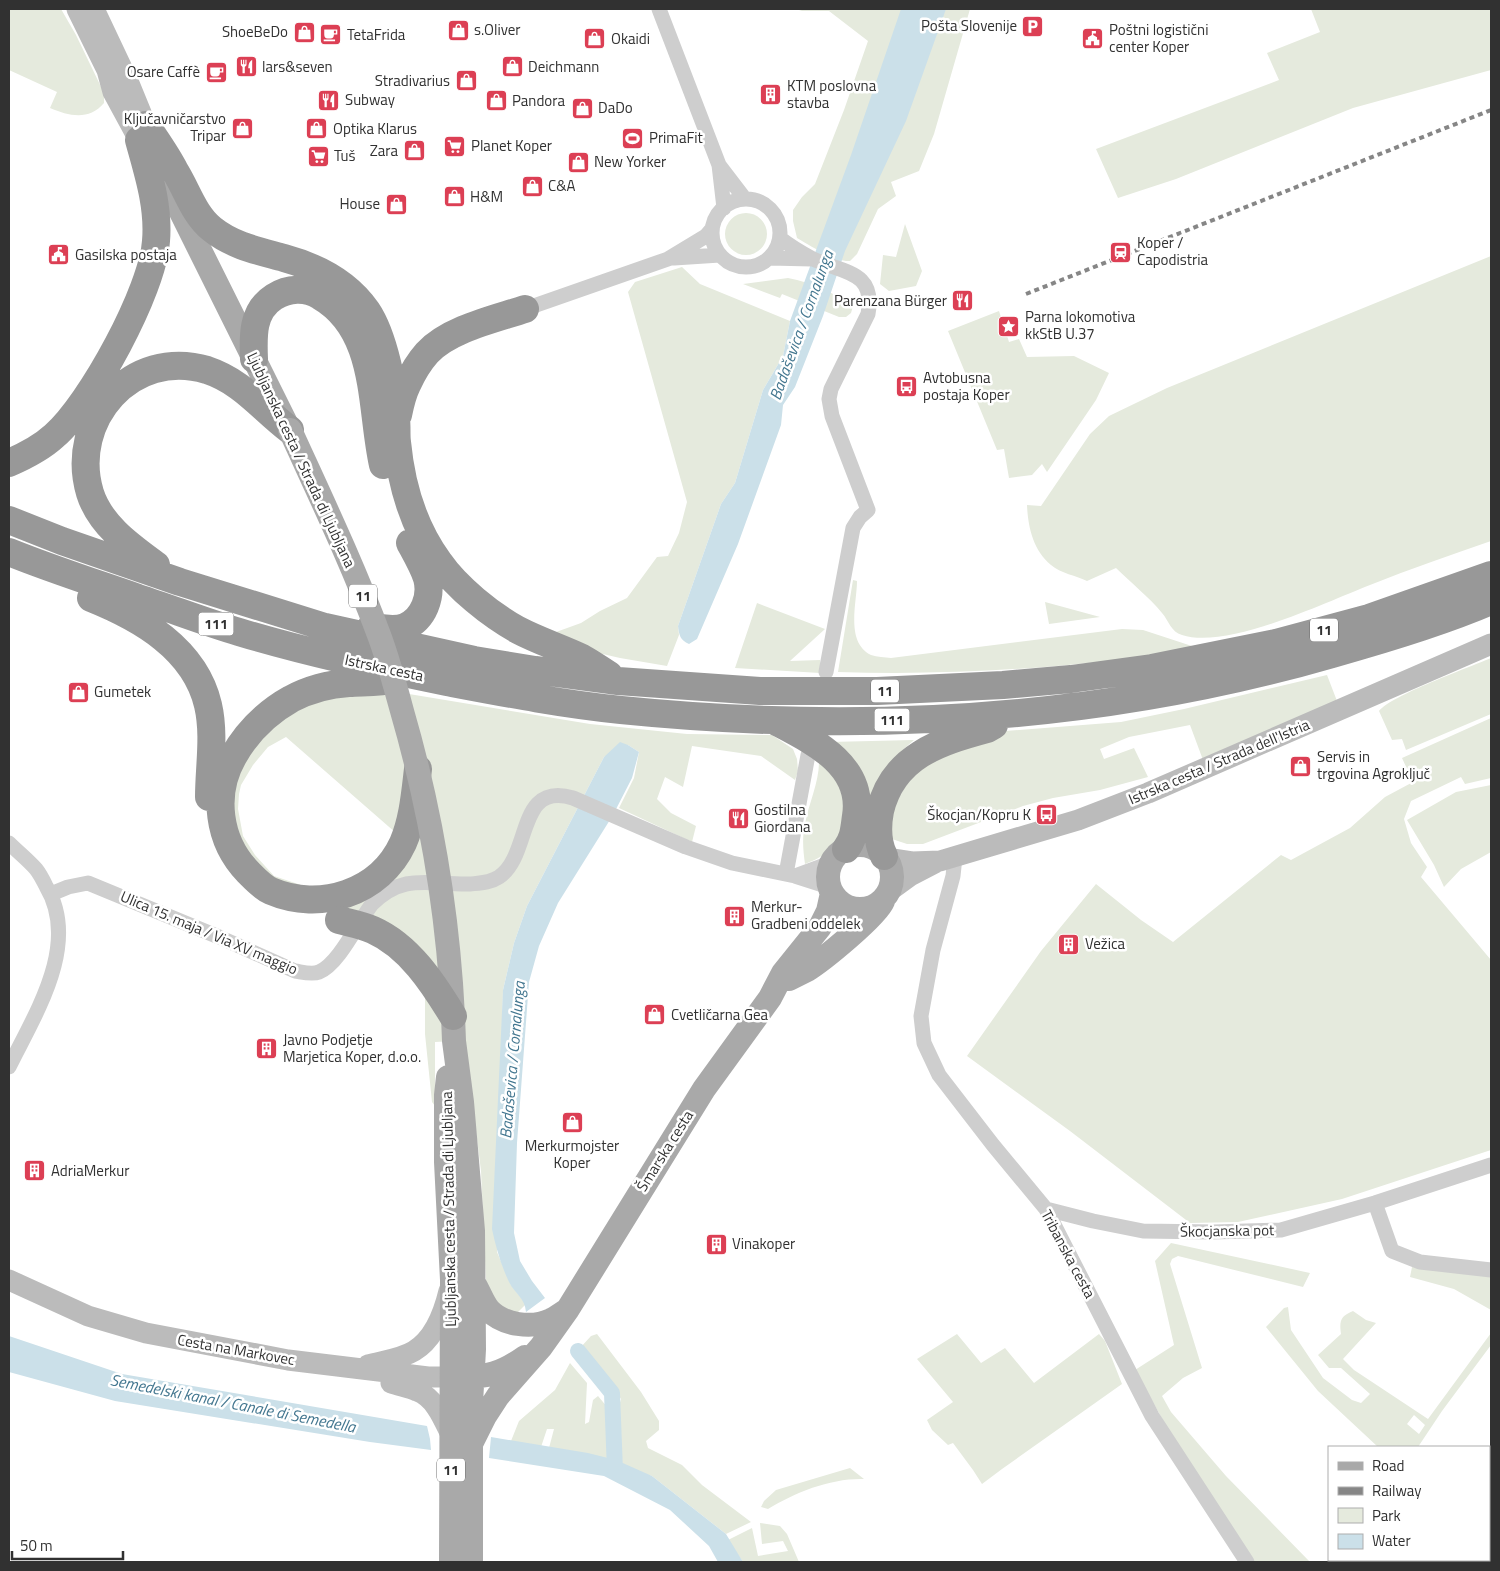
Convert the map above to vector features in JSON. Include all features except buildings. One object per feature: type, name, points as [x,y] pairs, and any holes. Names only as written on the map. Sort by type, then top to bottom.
[{"type":"highway","points":[[143,132],[176,171],[198,214],[211,228],[237,244],[311,267],[334,278],[354,295],[368,312],[378,332],[387,365],[396,419],[402,476],[410,504],[439,562],[480,604],[501,620],[549,646],[583,659],[618,681]]},
{"type":"highway","points":[[9,463],[38,449],[55,436],[70,420],[95,384],[125,332],[141,296],[152,264],[156,242],[156,223],[143,132]]},
{"type":"highway","points":[[254,359],[253,340],[255,324],[259,314],[269,300],[280,293],[303,289],[315,292],[328,300],[347,319],[358,338],[366,360],[388,487],[401,524],[429,588],[423,611],[406,627],[391,629],[348,624],[325,627]]},
{"type":"highway","points":[[396,419],[406,386],[428,352],[454,335],[479,324],[525,310]]},
{"type":"highway","points":[[180,582],[126,543],[105,521],[91,494],[85,468],[86,443],[94,421],[105,402],[120,387],[143,373],[164,368],[187,366],[206,370],[224,377],[244,389],[276,420],[290,430]]},
{"type":"highway","name":"Istrska cesta","points":[[9,520],[62,541],[180,582],[325,627],[474,660],[618,681]]},
{"type":"highway","points":[[18,556],[58,585],[120,611],[143,624],[174,646],[198,681],[208,704],[211,736],[210,822],[214,838],[222,856],[241,881],[270,902],[342,917]]},
{"type":"highway","name":"Istrska cesta","points":[[18,556],[239,632],[333,657],[409,674],[527,697],[620,710],[774,720]]},
{"type":"highway","name":"11","points":[[618,681],[760,691],[877,691],[1003,686],[1071,679],[1152,668],[1276,644],[1369,618],[1491,575]]},
{"type":"highway","name":"11","points":[[1011,715],[1090,706],[1181,691],[1282,669],[1392,637],[1491,601]]},
{"type":"highway","points":[[409,674],[392,680],[347,683],[305,692],[275,709],[254,728],[239,747],[228,766],[222,780],[220,803],[222,828],[229,846],[240,864],[256,880],[270,890],[301,900],[381,934],[408,954],[432,983],[453,1029]]},
{"type":"highway","points":[[885,857],[880,848],[878,837],[881,807],[885,794],[906,764],[936,745],[987,729],[1011,715]]},
{"type":"highway","name":"111","points":[[774,720],[921,719],[1011,715]]},
{"type":"highway","points":[[774,720],[825,749],[842,766],[854,786],[858,803],[853,839],[840,853]]},
{"type":"highway","points":[[342,917],[352,892],[371,882],[388,867],[402,845],[410,826],[418,769]]},
{"type":"main road","name":"Ljubljanska cesta / Strada di Ljubljana","points":[[143,132],[290,430],[342,541],[379,636],[418,769],[432,833],[450,964],[453,1029],[462,1102],[472,1222],[463,1281],[462,1377]]},
{"type":"main road","points":[[789,979],[807,970],[876,913],[886,894],[890,885],[891,872],[885,857],[878,852],[866,846],[853,846],[840,853],[831,865],[828,874],[832,891],[840,902],[856,909],[869,907],[880,902],[886,894]]},
{"type":"main road","points":[[770,998],[783,973],[820,926],[828,911],[832,891]]},
{"type":"main road","points":[[770,998],[856,909]]},
{"type":"main road","name":"Šmarska cesta","points":[[462,1441],[485,1416],[498,1396],[541,1347],[568,1309],[704,1089],[770,998]]},
{"type":"main road","points":[[463,1281],[489,1310],[502,1320],[516,1324],[535,1324],[550,1321],[568,1309]]},
{"type":"main road","points":[[462,1377],[503,1371],[541,1347]]},
{"type":"main road","name":"11","points":[[462,1377],[462,1441],[471,1562]]},
{"type":"main road","name":"11","points":[[451,1562],[462,1441]]},
{"type":"street","points":[[65,9],[99,73],[113,92]]},
{"type":"street","name":"Ljubljanska cesta / Strada di Ljubljana","points":[[77,9],[107,70],[113,92],[143,132]]},
{"type":"street","name":"Ljubljanska cesta / Strada di Ljubljana","points":[[94,9],[110,41],[143,132]]},
{"type":"street","points":[[104,9],[110,41]]},
{"type":"street","points":[[659,9],[719,165],[724,208]]},
{"type":"street","points":[[719,165],[745,199]]},
{"type":"street","points":[[525,310],[668,259],[706,236],[712,229],[717,215],[734,202],[745,199],[762,203],[774,214],[780,229],[780,238],[770,258],[758,265],[744,267],[731,264],[720,255],[714,243],[712,229]]},
{"type":"street","points":[[780,238],[813,259],[856,275],[863,283],[870,300],[868,314],[835,381],[829,399],[832,416],[868,510],[853,528],[826,672]]},
{"type":"street","points":[[668,259],[720,255]]},
{"type":"street","points":[[770,258],[813,259]]},
{"type":"street","name":"Istrska cesta / Strada dell'Istria","points":[[947,859],[1078,820],[1148,793],[1491,644]]},
{"type":"street","points":[[790,875],[808,754]]},
{"type":"street","name":"Ulica 15. maja / Via XV maggio","points":[[51,894],[68,886],[88,883],[295,970],[305,973],[318,973],[336,958],[342,917],[372,904],[379,897],[398,886],[407,882],[484,883],[498,878],[511,864],[518,851],[530,814],[542,799],[550,795],[559,794],[573,798],[695,850],[732,863],[790,875]]},
{"type":"street","points":[[9,843],[37,870],[51,894],[58,919],[59,936],[55,963],[48,987],[9,1067]]},
{"type":"street","points":[[790,875],[822,866],[840,853]]},
{"type":"street","points":[[885,857],[912,862],[947,859]]},
{"type":"street","points":[[886,894],[910,876],[947,859]]},
{"type":"street","name":"Tribanska cesta","points":[[947,859],[953,876],[933,950],[921,1016],[924,1043],[939,1075],[993,1146],[1046,1209],[1152,1416],[1247,1562]]},
{"type":"street","points":[[790,875],[820,884],[832,891]]},
{"type":"street","name":"Škocjanska pot","points":[[1046,1209],[1143,1231],[1213,1232],[1281,1230],[1375,1203],[1491,1165]]},
{"type":"street","points":[[1375,1203],[1392,1251],[1420,1262],[1491,1270]]},
{"type":"street","name":"Cesta na Markovec","points":[[9,1280],[88,1316],[146,1333],[269,1356],[353,1368],[428,1377],[462,1377]]},
{"type":"street","points":[[353,1368],[399,1357],[414,1351],[425,1342],[438,1323],[446,1305],[463,1281]]},
{"type":"street","points":[[353,1368],[397,1386],[417,1390],[427,1396],[462,1441]]},
{"type":"green space","points":[[9,9],[61,9],[76,35],[104,93],[104,103],[98,109],[85,115],[71,115],[50,108],[57,92],[9,70]]},
{"type":"green space","points":[[796,9],[970,9],[934,134],[919,171],[891,182],[896,196],[878,209],[857,254],[850,261],[830,256],[797,238],[793,221],[793,210],[802,197],[815,184],[868,41],[829,11],[802,11]]},
{"type":"green space","points":[[1311,9],[1491,9],[1491,70],[1353,108],[1176,179],[1118,198],[1096,149],[1279,80],[1267,53],[1320,32]]},
{"type":"green space","points":[[742,213],[750,213],[761,219],[767,234],[761,249],[750,255],[742,255],[731,249],[725,238],[725,230],[731,219]]},
{"type":"green space","points":[[905,224],[922,271],[916,286],[889,291],[880,284],[883,255],[896,257]]},
{"type":"green space","points":[[1491,256],[1491,541],[1400,573],[1276,622],[1224,636],[1201,638],[1178,634],[1157,607],[1116,568],[1087,581],[1055,568],[1040,552],[1030,530],[1027,505],[1041,506],[1090,434],[1109,416],[1167,388]]},
{"type":"green space","points":[[682,267],[700,284],[790,321],[783,356],[763,390],[735,483],[721,504],[678,626],[679,635],[667,666],[581,649],[545,636],[581,623],[627,598],[657,557],[668,556],[679,533],[687,502],[628,292],[635,282]]},
{"type":"green space","points":[[788,278],[814,285],[838,296],[853,306],[851,313],[846,317],[839,317],[782,294],[780,298],[743,284]]},
{"type":"green space","points":[[999,311],[1009,342],[1019,339],[1027,357],[1074,356],[1109,373],[1096,400],[1047,472],[1042,464],[1032,475],[1009,478],[1004,449],[997,450],[948,331]]},
{"type":"green space","points":[[853,580],[857,581],[855,632],[863,649],[876,656],[891,658],[1122,629],[1143,630],[1201,649],[1111,661],[1020,669],[929,673],[838,672]]},
{"type":"green space","points":[[1045,602],[1100,617],[1049,624]]},
{"type":"green space","points":[[757,603],[825,629],[790,661],[820,660],[820,673],[735,668]]},
{"type":"green space","points":[[1491,658],[1491,714],[1406,750],[1402,739],[1392,740],[1379,711],[1399,697]]},
{"type":"green space","points":[[1327,675],[1337,701],[1203,760],[1190,725],[1129,737],[1100,749],[1104,759],[1134,748],[1148,777],[1100,790],[1053,798],[1023,806],[923,844],[907,844],[892,839],[888,815],[921,761],[992,732],[1121,722]]},
{"type":"green space","points":[[409,694],[590,724],[687,734],[772,735],[793,749],[797,759],[798,771],[795,780],[761,756],[692,746],[683,787],[665,777],[657,799],[671,813],[696,826],[692,842],[619,808],[634,778],[639,752],[628,745],[604,757],[527,906],[514,943],[503,990],[497,1252],[511,1285],[526,1304],[516,1314],[497,1304],[486,1282],[481,1171],[473,1107],[454,1041],[435,1042],[435,1106],[432,1102],[425,1034],[425,996],[408,967],[302,892],[250,867],[226,808],[228,786],[259,733],[321,696]],"holes":[[[286,737],[396,833],[383,859],[358,881],[313,889],[274,876],[255,855],[243,836],[238,809],[241,785],[253,765],[268,747]]]},
{"type":"green space","points":[[1491,718],[1491,778],[1465,784],[1461,777],[1411,801],[1404,819],[1411,843],[1427,867],[1421,877],[1491,960],[1491,1150],[1342,1199],[1238,1222],[1190,1223],[1070,1131],[967,1056],[1041,951],[1096,884],[1141,920],[1173,942],[1281,855],[1291,860],[1350,828],[1385,797],[1413,782],[1402,758]]},
{"type":"green space","points":[[914,740],[888,768],[871,803],[829,742]]},
{"type":"green space","points":[[819,758],[837,776],[848,819],[832,847],[821,856],[805,864],[804,829],[816,783]]},
{"type":"green space","points":[[1491,785],[1491,852],[1461,869],[1444,887],[1434,865],[1407,820],[1456,792]]},
{"type":"green space","points":[[1171,1243],[1310,1273],[1303,1287],[1178,1256],[1172,1259],[1170,1264],[1202,1368],[1183,1378],[1162,1396],[1171,1412],[1226,1476],[1310,1562],[1255,1562],[1184,1458],[1135,1370],[1174,1345],[1155,1261]]},
{"type":"green space","points":[[1412,1267],[1491,1275],[1491,1310],[1454,1289],[1410,1277]]},
{"type":"green space","points":[[1288,1307],[1291,1330],[1323,1378],[1352,1400],[1361,1403],[1370,1394],[1341,1368],[1329,1368],[1318,1355],[1341,1334],[1340,1325],[1342,1319],[1349,1313],[1353,1311],[1366,1320],[1376,1323],[1343,1359],[1354,1370],[1428,1419],[1491,1333],[1491,1345],[1419,1446],[1377,1446],[1318,1391],[1266,1327],[1284,1308]],"holes":[[[1414,1415],[1425,1425],[1419,1434],[1407,1424]]]},
{"type":"green space","points":[[597,1334],[641,1392],[659,1421],[659,1430],[646,1441],[648,1448],[682,1465],[702,1485],[751,1522],[726,1534],[652,1476],[549,1448],[554,1429],[547,1429],[541,1447],[511,1441],[519,1421],[555,1390],[570,1363],[587,1383],[585,1424],[589,1422],[593,1400],[598,1396],[608,1408],[619,1406],[621,1399],[614,1388],[580,1348],[591,1336]]},
{"type":"green space","points":[[957,1334],[981,1363],[1005,1348],[1034,1383],[1099,1334],[1105,1341],[1122,1384],[982,1484],[953,1443],[948,1445],[932,1430],[927,1420],[953,1402],[917,1359]]},
{"type":"green space","points":[[850,1468],[864,1479],[839,1481],[814,1487],[768,1509],[761,1507],[764,1501],[776,1490]]},
{"type":"green space","points":[[760,1523],[780,1526],[787,1534],[799,1562],[743,1562],[728,1540],[752,1528],[758,1556],[788,1551],[783,1541],[762,1544]]},
{"type":"water","points":[[901,9],[946,9],[906,121],[845,251],[823,316],[795,387],[783,405],[781,425],[738,544],[697,639],[689,644],[680,637],[678,626],[721,504],[735,483],[763,390],[783,356],[790,321],[851,155]]},
{"type":"water","points":[[620,742],[639,752],[632,778],[613,815],[558,903],[539,946],[529,982],[517,1143],[514,1233],[520,1261],[545,1298],[526,1312],[524,1303],[506,1276],[492,1229],[503,990],[514,943],[527,906],[604,757]]},
{"type":"water","name":"Semedelski kanal / Canale di Semedella","points":[[9,1336],[122,1374],[427,1426],[431,1450],[115,1401],[9,1372]]},
{"type":"water","points":[[491,1437],[588,1453],[616,1460],[652,1476],[726,1534],[743,1562],[718,1562],[709,1546],[670,1510],[604,1476],[489,1458]]},
{"type":"waterway","name":"Badaševica / Cornalunga","points":[[578,1351],[612,1393],[615,1471],[624,1476]]},
{"type":"railway","points":[[1026,294],[1491,110]]},
{"type":"place","name":"Pošta Slovenije","points":[[1033,26]]},
{"type":"place","name":"s.Oliver","points":[[458,30]]},
{"type":"place","name":"ShoeBeDo","points":[[304,32]]},
{"type":"place","name":"TetaFrida","points":[[331,35]]},
{"type":"place","name":"Okaidi","points":[[595,39]]},
{"type":"place","name":"Poštni logistični center Koper","points":[[1093,39]]},
{"type":"place","name":"lars&seven","points":[[246,67]]},
{"type":"place","name":"Deichmann","points":[[512,67]]},
{"type":"place","name":"Osare Caffè","points":[[216,72]]},
{"type":"place","name":"Stradivarius","points":[[466,81]]},
{"type":"place","name":"KTM poslovna stavba","points":[[771,95]]},
{"type":"place","name":"Subway","points":[[329,100]]},
{"type":"place","name":"Pandora","points":[[496,101]]},
{"type":"place","name":"DaDo","points":[[582,108]]},
{"type":"place","name":"Ključavničarstvo Tripar","points":[[242,128]]},
{"type":"place","name":"Optika Klarus","points":[[317,129]]},
{"type":"place","name":"PrimaFit","points":[[633,138]]},
{"type":"place","name":"Planet Koper","points":[[455,146]]},
{"type":"place","name":"Zara","points":[[414,151]]},
{"type":"place","name":"Tuš","points":[[318,156]]},
{"type":"place","name":"New Yorker","points":[[578,162]]},
{"type":"place","name":"C&A","points":[[532,186]]},
{"type":"place","name":"H&M","points":[[454,197]]},
{"type":"place","name":"House","points":[[396,204]]},
{"type":"place","name":"Koper / Capodistria","points":[[1121,252]]},
{"type":"place","name":"Gasilska postaja","points":[[59,255]]},
{"type":"place","name":"Parenzana Bürger","points":[[963,301]]},
{"type":"place","name":"Parna lokomotiva kkStB U.37","points":[[1009,326]]},
{"type":"place","name":"Avtobusna postaja Koper","points":[[907,387]]},
{"type":"place","name":"Gumetek","points":[[78,692]]},
{"type":"place","name":"Servis in trgovina Agroključ","points":[[1301,766]]},
{"type":"place","name":"Škocjan/Kopru K","points":[[1047,815]]},
{"type":"place","name":"Gostilna Giordana","points":[[738,819]]},
{"type":"place","name":"Merkur- Gradbeni oddelek","points":[[735,916]]},
{"type":"place","name":"Vežica","points":[[1069,944]]},
{"type":"place","name":"Cvetličarna Gea","points":[[655,1015]]},
{"type":"place","name":"Javno Podjetje Marjetica Koper, d.o.o.","points":[[267,1049]]},
{"type":"place","name":"Merkurmojster Koper","points":[[572,1123]]},
{"type":"place","name":"AdriaMerkur","points":[[35,1171]]},
{"type":"place","name":"Vinakoper","points":[[716,1244]]}]
